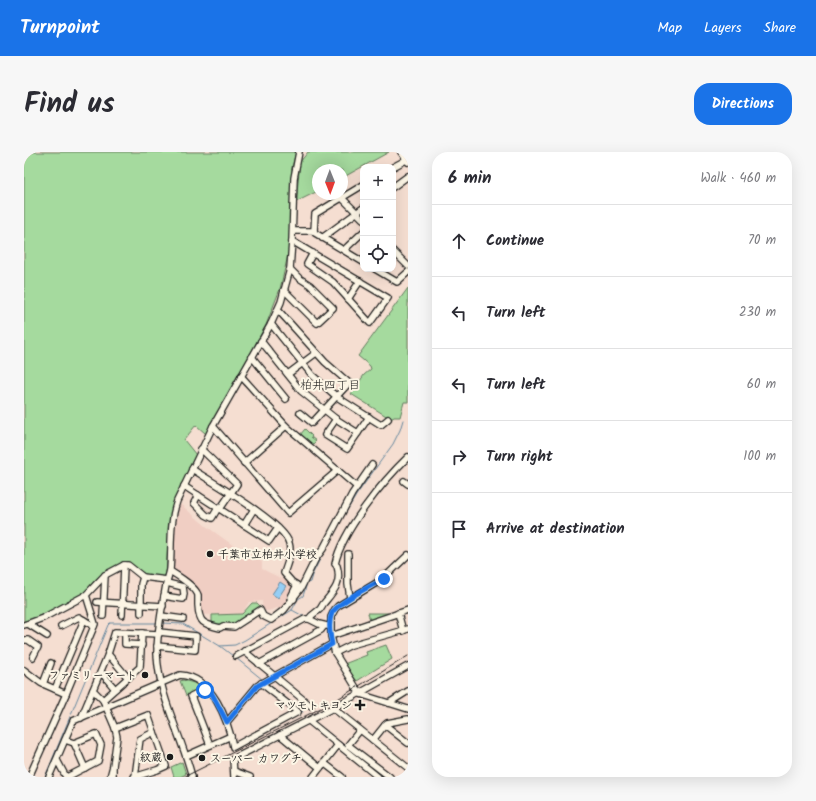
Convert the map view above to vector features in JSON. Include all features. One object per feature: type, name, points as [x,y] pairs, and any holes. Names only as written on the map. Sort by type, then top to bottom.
[{"type":"street","points":[[192,777],[161,684],[157,646],[164,596],[170,571],[172,514],[201,449],[278,310],[290,269],[293,231],[294,178],[299,152]]},
{"type":"street","points":[[396,166],[407,161],[401,152]]},
{"type":"street","points":[[396,185],[408,176]]},
{"type":"street","points":[[348,194],[360,187]]},
{"type":"street","points":[[314,231],[315,214],[339,200]]},
{"type":"street","points":[[344,200],[360,216]]},
{"type":"street","points":[[322,238],[360,210]]},
{"type":"street","points":[[293,231],[314,231],[322,238],[360,260]]},
{"type":"street","points":[[344,250],[360,235]]},
{"type":"street","points":[[292,241],[313,253],[388,298],[370,323],[333,282],[307,264],[313,253]]},
{"type":"street","points":[[396,254],[408,266]]},
{"type":"street","points":[[284,290],[317,323],[333,308],[310,285],[299,278],[290,269]]},
{"type":"street","points":[[380,272],[397,282],[408,272]]},
{"type":"street","points":[[348,299],[360,281]]},
{"type":"street","points":[[278,310],[316,353],[349,383],[312,423],[300,414]]},
{"type":"street","points":[[271,324],[312,374],[337,397],[381,425],[388,419]]},
{"type":"street","points":[[261,341],[301,391],[336,419],[358,433]]},
{"type":"street","points":[[288,374],[316,353]]},
{"type":"street","points":[[252,357],[286,399]]},
{"type":"street","points":[[241,376],[286,426],[357,486]]},
{"type":"street","points":[[336,419],[325,435],[347,450],[368,417]]},
{"type":"street","points":[[213,426],[288,513],[338,470]]},
{"type":"street","points":[[244,463],[286,426]]},
{"type":"street","points":[[198,495],[194,503],[206,515],[212,518],[236,484],[201,449]]},
{"type":"street","points":[[312,620],[315,612],[320,610],[324,602],[336,589],[339,571],[335,564],[337,554],[342,544],[368,503],[393,472],[408,457]]},
{"type":"street","points":[[170,571],[184,580],[198,594],[199,616],[205,624],[220,628],[223,626],[234,627],[260,610],[263,616],[271,620],[294,599],[352,494],[372,465]]},
{"type":"street","points":[[192,469],[269,519],[289,540],[290,553],[284,573],[297,585],[291,597],[294,599]]},
{"type":"street","points":[[184,486],[269,541],[278,528]]},
{"type":"street","points":[[244,525],[254,509]]},
{"type":"street","points":[[348,554],[348,584],[350,598]]},
{"type":"street","points":[[259,664],[328,625],[335,609],[350,598],[384,579],[408,555]]},
{"type":"street","points":[[122,615],[124,565]]},
{"type":"street","points":[[26,625],[86,596],[105,575],[124,565],[128,565],[144,577],[183,587],[184,600],[164,596]]},
{"type":"street","points":[[104,616],[105,575]]},
{"type":"street","points":[[141,613],[141,584],[144,577]]},
{"type":"street","points":[[29,777],[95,624],[86,596]]},
{"type":"street","points":[[97,602],[163,606]]},
{"type":"street","points":[[331,636],[408,610]]},
{"type":"street","points":[[335,653],[351,645],[406,630],[398,613]]},
{"type":"street","points":[[61,626],[79,617],[94,626]]},
{"type":"street","points":[[160,621],[184,619]]},
{"type":"street","points":[[236,656],[305,619],[328,625]]},
{"type":"street","points":[[55,689],[84,620]]},
{"type":"street","points":[[26,625],[47,636]]},
{"type":"street","points":[[328,625],[335,653],[360,694],[408,709]]},
{"type":"street","points":[[81,718],[101,672],[115,632],[196,636],[196,650],[157,646]]},
{"type":"street","points":[[125,633],[125,644],[142,645]]},
{"type":"street","points":[[104,700],[140,667],[142,633]]},
{"type":"street","points":[[24,640],[28,640],[38,647],[33,657]]},
{"type":"street","points":[[227,722],[257,686],[263,681],[332,644]]},
{"type":"street","points":[[244,651],[311,706]]},
{"type":"street","points":[[108,654],[128,678]]},
{"type":"street","points":[[43,684],[51,663]]},
{"type":"street","points":[[250,777],[234,774],[233,759],[360,694],[408,666]]},
{"type":"street","points":[[24,670],[43,684],[66,694]]},
{"type":"street","points":[[101,672],[115,689]]},
{"type":"street","points":[[49,777],[73,721],[180,675],[196,680],[207,688],[214,696],[227,722],[233,747],[298,712],[263,681]]},
{"type":"street","points":[[207,688],[191,696],[210,745]]},
{"type":"street","points":[[93,690],[104,700],[115,728],[116,743],[112,777]]},
{"type":"street","points":[[389,703],[408,691]]},
{"type":"street","points":[[333,708],[408,768]]},
{"type":"street","points":[[115,728],[148,715],[154,732],[166,766],[134,777],[140,739],[154,732]]},
{"type":"street","points":[[373,740],[385,725],[408,719]]},
{"type":"street","points":[[309,721],[378,777]]},
{"type":"street","points":[[385,725],[408,743]]},
{"type":"street","points":[[360,730],[348,745],[390,777]]},
{"type":"street","points":[[57,760],[66,777],[98,761],[101,745],[96,734],[74,743],[66,740]]},
{"type":"street","points":[[186,756],[231,736]]},
{"type":"street","points":[[280,736],[320,768]]},
{"type":"street","points":[[74,743],[85,768]]},
{"type":"street","points":[[313,777],[338,745]]},
{"type":"street","points":[[324,763],[342,777]]},
{"type":"shaded area","name":"千葉市立柏井小学校","points":[[179,503],[206,526],[234,546],[262,562],[262,569],[295,585],[291,600],[281,610],[277,608],[268,611],[263,610],[262,601],[249,602],[242,614],[200,615],[200,592],[173,567],[174,522]]},
{"type":"green space","points":[[24,152],[296,152],[292,167],[289,251],[280,289],[266,325],[206,434],[196,425],[184,440],[196,455],[173,503],[169,528],[166,575],[161,578],[148,575],[141,572],[131,564],[112,569],[94,581],[84,593],[24,623]]},
{"type":"green space","points":[[308,152],[389,152],[367,164],[360,164],[360,168],[348,175],[348,164],[312,164],[312,194],[296,202],[300,162]]},
{"type":"green space","points":[[408,288],[408,402],[404,402],[400,417],[394,417],[391,419],[351,394],[364,375],[371,369],[370,366],[358,356]]},
{"type":"green space","points":[[305,429],[316,441],[311,446],[299,436]]},
{"type":"green space","points":[[252,603],[257,603],[262,608],[244,620],[232,625],[212,625],[212,615],[242,614]]},
{"type":"green space","points":[[368,613],[388,613],[389,614],[370,621]]},
{"type":"green space","points":[[386,645],[392,659],[357,681],[344,664],[367,655],[366,652]]},
{"type":"green space","points":[[183,680],[194,683],[202,689],[186,696],[180,681]]},
{"type":"green space","points":[[182,762],[186,774],[180,777],[174,777],[171,767]]},
{"type":"water","points":[[280,582],[286,586],[278,598],[272,594]]},
{"type":"waterway","points":[[340,522],[357,494],[393,444],[403,420]]},
{"type":"waterway","points":[[220,646],[235,645],[292,610],[298,599],[303,596],[307,583],[310,582],[323,553]]},
{"type":"waterway","points":[[292,610],[303,616]]},
{"type":"waterway","points":[[45,777],[108,625],[110,623],[157,623]]},
{"type":"waterway","points":[[162,623],[183,624],[220,646],[233,656]]},
{"type":"waterway","points":[[236,658],[263,680]]},
{"type":"waterway","points":[[267,683],[303,712]]},
{"type":"waterway","points":[[315,722],[384,777]]},
{"type":"railway","points":[[184,777],[331,703],[408,656]]},
{"type":"place","name":"千葉市立柏井小学校","points":[[210,554]]},
{"type":"place","name":"ファミリーマート","points":[[145,675]]},
{"type":"place","name":"マツモトキヨシ","points":[[360,705]]},
{"type":"place","name":"紋蔵","points":[[170,757]]},
{"type":"place","name":"スーパー カワグチ","points":[[202,758]]},
{"type":"district","name":"柏井四丁目","points":[[330,385]]},
{"type":"route","points":[[205,690],[207,688],[214,696],[227,722],[257,686],[332,644],[330,622],[332,613],[335,609],[369,586],[384,579]]}]
